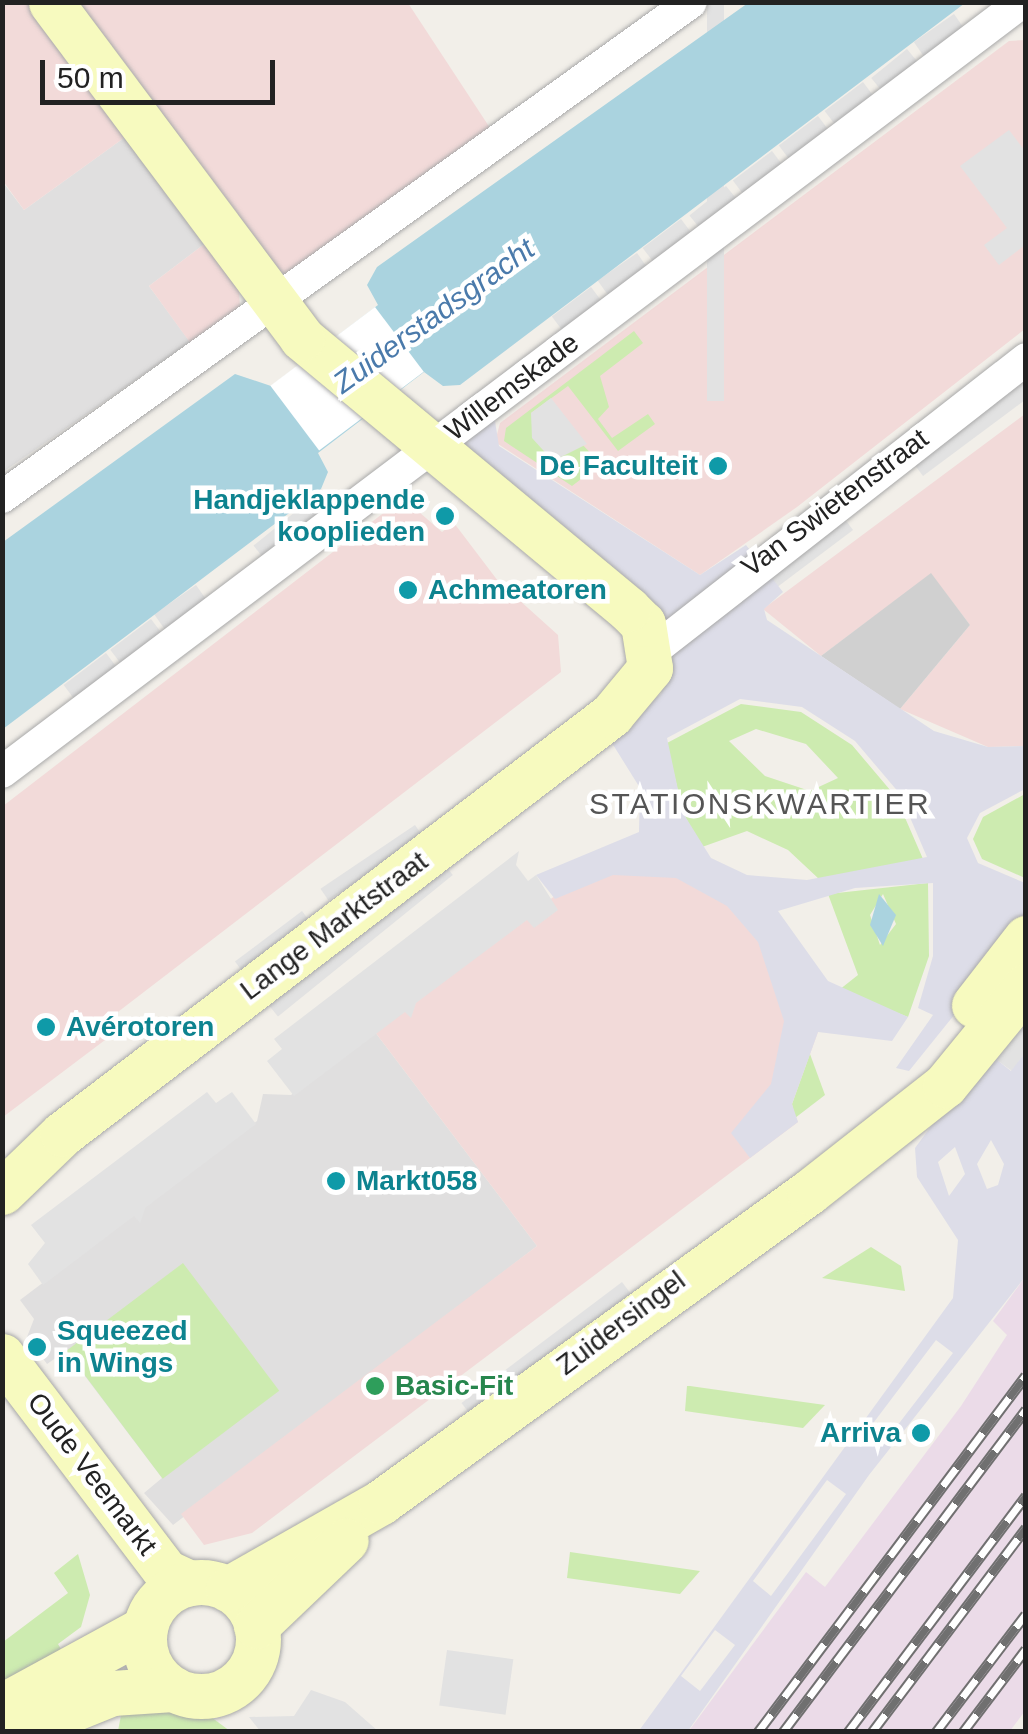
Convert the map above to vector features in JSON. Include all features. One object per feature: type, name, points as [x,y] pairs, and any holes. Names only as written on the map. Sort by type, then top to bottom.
[{"type":"main road","points":[[50,2],[272,303],[317,351],[628,608],[650,653]]},
{"type":"main road","name":"Lange Marktstraat","points":[[2,1192],[62,1134],[631,698],[650,653]]},
{"type":"main road","points":[[918,1091],[1026,938]]},
{"type":"main road","points":[[918,1091],[1026,986]]},
{"type":"main road","name":"Zuidersingel","points":[[256,1626],[381,1502],[766,1216],[918,1091]]},
{"type":"main road","name":"Oude Veemarkt","points":[[2,1356],[166,1572],[209,1586]]},
{"type":"main road","name":"Oude Veemarkt","points":[[2,1404],[129,1568],[146,1623]]},
{"type":"main road","name":"Zuidersingel","points":[[209,1586],[381,1502]]},
{"type":"main road","points":[[2,1706],[209,1586],[256,1626],[255,1657],[236,1684],[205,1696],[173,1689],[112,1692],[16,1732]]},
{"type":"main road","points":[[146,1623],[149,1664],[173,1689]]},
{"type":"street","points":[[2,497],[691,2]]},
{"type":"street","name":"Willemskade","points":[[2,772],[1022,2]]},
{"type":"street","name":"Van Swietenstraat","points":[[650,653],[754,563],[1026,359]]},
{"type":"shaded area","points":[[31,3],[128,135],[24,210],[3,181],[2,4]]},
{"type":"shaded area","points":[[66,3],[408,3],[490,128],[284,280]]},
{"type":"shaded area","points":[[707,3],[724,3],[724,401],[707,401]]},
{"type":"shaded area","points":[[954,14],[965,30],[925,58],[914,42]]},
{"type":"shaded area","points":[[1025,40],[1025,329],[797,507],[700,575],[495,442],[500,423],[1009,41]]},
{"type":"shaded area","points":[[907,49],[919,64],[883,93],[871,78]]},
{"type":"shaded area","points":[[863,82],[875,98],[837,127],[825,111]]},
{"type":"shaded area","points":[[818,116],[830,132],[791,161],[779,145]]},
{"type":"shaded area","points":[[1009,130],[1025,151],[1025,245],[999,265],[984,245],[1007,228],[960,166]]},
{"type":"shaded area","points":[[128,135],[207,242],[149,286],[190,342],[3,472],[2,181],[24,210]]},
{"type":"shaded area","points":[[772,151],[784,167],[745,196],[733,180]]},
{"type":"shaded area","points":[[726,186],[738,201],[701,230],[689,216]]},
{"type":"shaded area","points":[[681,219],[693,235],[655,264],[643,248]]},
{"type":"shaded area","points":[[207,242],[239,288],[240,308],[194,348],[149,286]]},
{"type":"shaded area","points":[[637,253],[648,269],[609,296],[598,281]]},
{"type":"shaded area","points":[[591,287],[603,303],[564,332],[552,316]]},
{"type":"shaded area","points":[[1025,374],[1025,400],[923,476],[911,460]]},
{"type":"shaded area","points":[[551,398],[587,444],[553,461],[532,438],[531,413]]},
{"type":"shaded area","points":[[1025,414],[1025,746],[988,747],[900,709],[970,625],[931,574],[821,656],[763,609]]},
{"type":"shaded area","points":[[494,415],[499,446],[700,575],[746,545],[783,592],[764,609],[767,620],[934,731],[988,747],[1025,746],[1025,789],[980,813],[967,838],[978,863],[1025,883],[1025,927],[909,1071],[896,1068],[933,1015],[918,1008],[933,956],[933,883],[855,888],[778,911],[828,981],[908,1017],[892,1041],[818,1032],[792,1104],[798,1122],[750,1158],[731,1133],[771,1084],[784,1021],[758,942],[727,906],[676,878],[613,875],[555,899],[536,875],[639,832],[640,788],[607,735],[661,694],[673,648],[434,431]],"holes":[[[740,699],[802,707],[855,741],[900,794],[927,857],[807,880],[747,875],[711,858],[683,813],[667,738]]]},
{"type":"shaded area","points":[[403,498],[442,532],[454,523],[498,581],[558,635],[561,672],[97,1028],[105,1040],[3,1117],[3,806]]},
{"type":"shaded area","points":[[311,499],[324,515],[267,562],[253,546]]},
{"type":"shaded area","points":[[841,514],[853,530],[778,587],[766,571]]},
{"type":"shaded area","points":[[931,573],[970,625],[900,709],[821,656]]},
{"type":"shaded area","points":[[196,585],[208,602],[166,631],[154,614]]},
{"type":"shaded area","points":[[151,619],[164,636],[123,666],[110,650]]},
{"type":"shaded area","points":[[106,653],[119,670],[76,702],[64,685]]},
{"type":"shaded area","points":[[415,825],[423,837],[328,900],[320,889]]},
{"type":"shaded area","points":[[519,851],[516,865],[528,881],[536,875],[558,910],[534,928],[527,920],[416,1003],[411,1018],[405,1012],[294,1096],[267,1061],[282,1049],[274,1039]]},
{"type":"shaded area","points":[[444,864],[453,875],[278,1016],[269,1006]]},
{"type":"shaded area","points":[[649,870],[689,880],[797,948],[819,974],[818,1032],[791,1106],[798,1122],[252,1533],[204,1545],[181,1514],[537,1246],[375,1032],[560,892],[603,874]]},
{"type":"shaded area","points":[[302,911],[311,923],[244,974],[235,962]]},
{"type":"shaded area","points":[[1025,999],[988,1053],[1011,1071],[1025,1053],[1025,1277],[869,1475],[688,1731],[638,1732],[953,1298],[958,1240],[917,1177],[915,1148]],"holes":[[[991,1140],[1004,1164],[998,1185],[987,1189],[977,1164]],[[955,1147],[965,1174],[949,1196],[938,1162]],[[936,1340],[953,1353],[887,1439],[871,1426]],[[827,1480],[846,1494],[771,1596],[753,1581]],[[715,1630],[735,1645],[700,1691],[681,1676]]]},
{"type":"shaded area","points":[[1025,1003],[1025,1053],[1012,1071],[987,1053]]},
{"type":"shaded area","points":[[375,1032],[537,1246],[173,1525],[144,1493],[162,1478],[66,1351],[47,1364],[27,1337],[34,1319],[20,1300],[257,1121],[263,1094],[291,1095]]},
{"type":"shaded area","points":[[207,1092],[216,1103],[232,1092],[256,1124],[145,1208],[140,1223],[134,1216],[43,1285],[28,1264],[45,1243],[31,1225]]},
{"type":"shaded area","points":[[1025,1277],[1025,1711],[1010,1731],[688,1732],[806,1572],[825,1587],[961,1406],[1007,1335],[993,1321]]},
{"type":"shaded area","points":[[622,1282],[631,1294],[471,1415],[461,1403]]},
{"type":"shaded area","points":[[447,1650],[513,1659],[506,1715],[439,1705]]},
{"type":"shaded area","points":[[311,1690],[345,1702],[378,1731],[260,1731],[249,1717],[294,1716]]},
{"type":"green space","points":[[634,331],[643,343],[600,376],[609,407],[598,419],[612,438],[648,414],[655,424],[618,451],[568,386],[531,413],[555,460],[580,442],[601,464],[572,486],[504,441],[506,428]]},
{"type":"green space","points":[[741,704],[801,712],[852,745],[896,797],[923,859],[819,879],[788,850],[747,831],[702,847],[683,813],[667,743]],"holes":[[[756,729],[806,744],[838,778],[810,791],[765,776],[729,741]]]},
{"type":"green space","points":[[1026,794],[1025,878],[982,859],[973,839],[983,817]]},
{"type":"green space","points":[[928,883],[929,956],[908,1017],[839,990],[858,975],[828,894]],"holes":[[[883,894],[896,924],[880,945],[870,915]]]},
{"type":"green space","points":[[810,1054],[825,1095],[795,1118],[792,1104]]},
{"type":"green space","points":[[871,1247],[901,1266],[905,1291],[822,1278]]},
{"type":"green space","points":[[183,1263],[279,1391],[163,1479],[66,1351]]},
{"type":"green space","points":[[687,1386],[825,1405],[803,1428],[685,1411]]},
{"type":"green space","points":[[570,1552],[700,1571],[680,1594],[567,1578]]},
{"type":"green space","points":[[78,1554],[90,1595],[81,1627],[58,1644],[68,1662],[3,1698],[3,1642],[68,1593],[54,1573]]},
{"type":"green space","points":[[161,1700],[211,1717],[230,1731],[118,1731],[122,1710]]},
{"type":"water","name":"Zuiderstadsgracht","points":[[748,3],[965,3],[460,385],[443,386],[424,372],[318,453],[328,472],[321,489],[3,729],[3,542],[235,374],[271,386],[378,305],[367,285],[377,267]]},
{"type":"water","points":[[879,894],[896,915],[883,946],[870,925]]},
{"type":"pier","points":[[375,307],[424,372],[319,451],[270,386]]},
{"type":"railway","points":[[758,1732],[1026,1375]]},
{"type":"railway","points":[[783,1732],[1026,1409]]},
{"type":"railway","points":[[848,1732],[1026,1496]]},
{"type":"railway","points":[[872,1732],[1026,1528]]},
{"type":"railway","points":[[936,1732],[1026,1614]]},
{"type":"railway","points":[[963,1732],[1026,1649]]},
{"type":"place","name":"De Faculteit","points":[[718,466]]},
{"type":"place","name":"Handjeklappende kooplieden","points":[[445,516]]},
{"type":"place","name":"Achmeatoren","points":[[408,590]]},
{"type":"place","name":"Avérotoren","points":[[46,1027]]},
{"type":"place","name":"Markt058","points":[[336,1181]]},
{"type":"place","name":"Squeezed in Wings","points":[[37,1347]]},
{"type":"place","name":"Basic-Fit","points":[[375,1386]]},
{"type":"place","name":"Arriva","points":[[921,1433]]},
{"type":"district","name":"STATIONSKWARTIER","points":[[760,804]]}]
